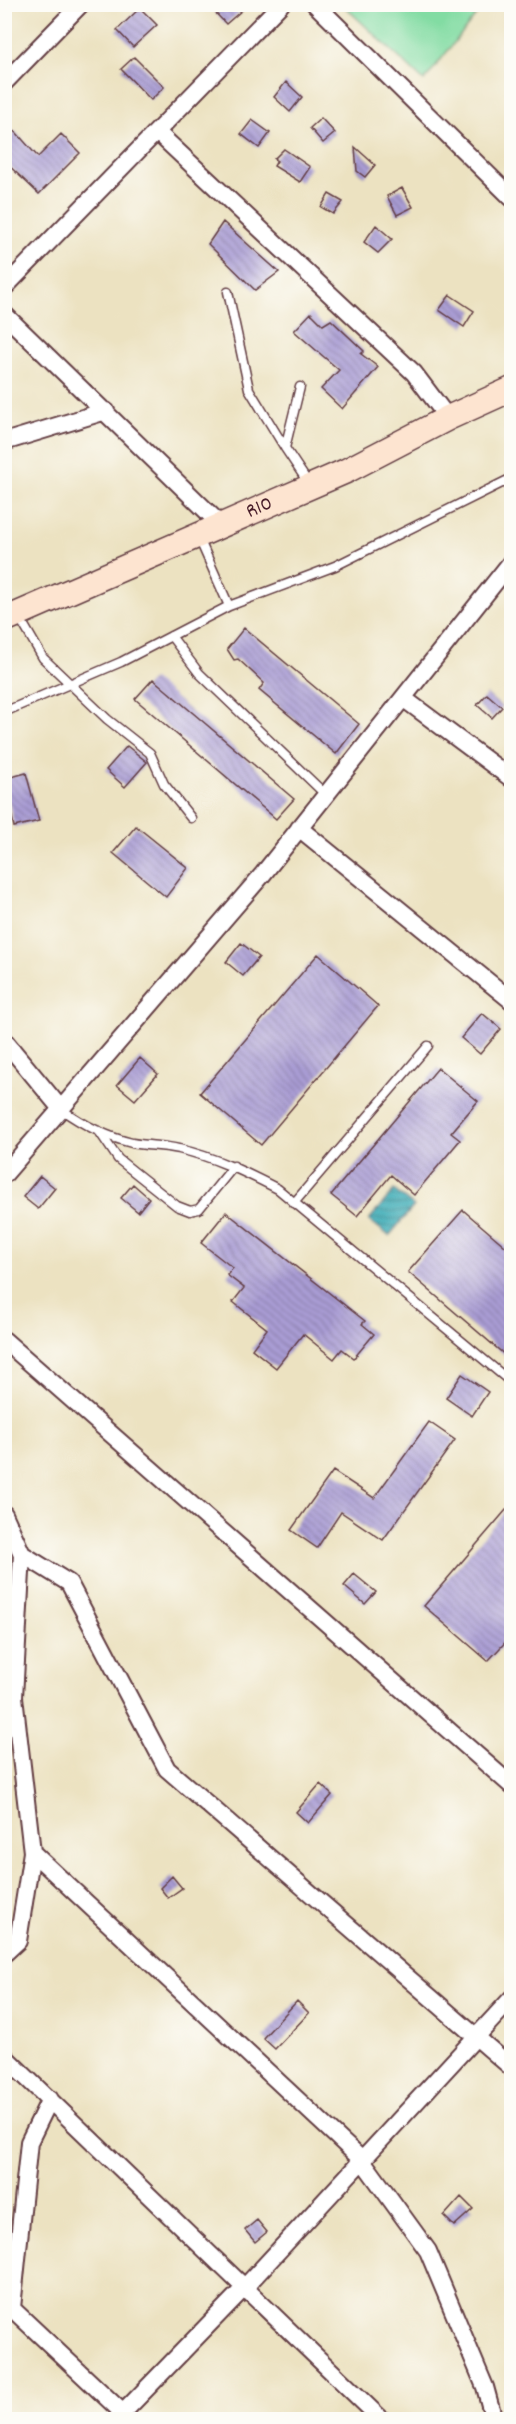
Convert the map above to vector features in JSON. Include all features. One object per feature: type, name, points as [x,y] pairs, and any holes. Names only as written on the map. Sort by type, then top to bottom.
[{"type":"main road","name":"R10","points":[[11,617],[346,471],[448,418],[512,389]]},
{"type":"street","points":[[4,83],[81,4]]},
{"type":"street","points":[[4,288],[158,133],[281,4]]},
{"type":"street","points":[[315,4],[512,198]]},
{"type":"street","points":[[158,133],[414,374],[448,418]]},
{"type":"street","points":[[4,314],[221,525]]},
{"type":"street","points":[[4,442],[106,411]]},
{"type":"street","points":[[4,1175],[299,828],[509,570]]},
{"type":"street","points":[[403,698],[512,779]]},
{"type":"street","points":[[299,828],[512,1001]]},
{"type":"street","points":[[4,1040],[61,1109]]},
{"type":"street","points":[[4,1340],[512,1786]]},
{"type":"street","points":[[4,1514],[22,1554],[9,1703],[32,1852],[18,1941],[4,1954]]},
{"type":"street","points":[[22,1554],[69,1583],[167,1769],[512,2068]]},
{"type":"street","points":[[32,1852],[362,2160],[428,2252],[485,2387],[494,2420]]},
{"type":"street","points":[[50,2099],[29,2142],[8,2305],[120,2416],[245,2287],[512,1998]]},
{"type":"street","points":[[4,2056],[382,2420]]},
{"type":"lane","points":[[228,292],[249,389],[311,486]]},
{"type":"lane","points":[[285,448],[300,387]]},
{"type":"lane","points":[[4,712],[70,684],[229,606],[335,566],[512,478]]},
{"type":"lane","points":[[198,536],[229,606]]},
{"type":"lane","points":[[11,617],[43,658],[150,753],[164,784],[191,818]]},
{"type":"lane","points":[[171,636],[199,674],[326,795]]},
{"type":"lane","points":[[294,1203],[428,1046]]},
{"type":"lane","points":[[61,1109],[83,1124],[99,1131],[132,1143],[177,1149],[234,1166],[278,1190],[512,1383]]},
{"type":"lane","points":[[99,1131],[118,1159],[177,1206],[190,1211],[199,1209],[234,1166]]},
{"type":"green space","points":[[343,5],[484,5],[424,81]]},
{"type":"water","points":[[394,1190],[414,1206],[389,1236],[369,1220]]},
{"type":"building","points":[[207,4],[249,4],[226,24]]},
{"type":"building","points":[[140,8],[157,25],[133,47],[117,30]]},
{"type":"building","points":[[134,57],[164,87],[151,100],[121,69]]},
{"type":"building","points":[[286,82],[302,97],[290,112],[274,97]]},
{"type":"building","points":[[321,118],[335,133],[323,143],[310,128]]},
{"type":"building","points":[[252,120],[270,133],[259,148],[241,134]]},
{"type":"building","points":[[15,131],[38,157],[61,134],[80,153],[39,194],[4,161],[4,141]]},
{"type":"building","points":[[355,147],[375,165],[365,177],[357,171]]},
{"type":"building","points":[[284,149],[310,167],[300,182],[274,166],[277,161],[274,159]]},
{"type":"building","points":[[402,188],[413,207],[397,215],[387,196]]},
{"type":"building","points":[[329,194],[343,202],[333,214],[321,207]]},
{"type":"building","points":[[223,222],[279,272],[255,290],[208,244]]},
{"type":"building","points":[[376,225],[392,239],[378,253],[364,242]]},
{"type":"building","points":[[450,295],[474,311],[464,327],[439,310]]},
{"type":"building","points":[[311,313],[323,325],[331,320],[364,351],[361,354],[378,367],[342,409],[321,389],[339,370],[294,331]]},
{"type":"building","points":[[244,628],[359,724],[336,754],[259,690],[264,683],[238,659],[234,660],[227,649]]},
{"type":"building","points":[[153,679],[294,799],[276,819],[135,699]]},
{"type":"building","points":[[487,694],[502,707],[492,718],[477,705]]},
{"type":"building","points":[[127,746],[147,762],[125,787],[106,770]]},
{"type":"building","points":[[26,773],[39,821],[14,827],[4,779]]},
{"type":"building","points":[[136,826],[188,868],[166,897],[113,853]]},
{"type":"building","points":[[241,943],[259,957],[243,976],[226,962]]},
{"type":"building","points":[[318,954],[378,1006],[261,1145],[200,1093]]},
{"type":"building","points":[[482,1013],[501,1029],[480,1054],[461,1038]]},
{"type":"building","points":[[140,1058],[158,1074],[135,1100],[117,1085]]},
{"type":"building","points":[[438,1068],[478,1101],[451,1133],[460,1140],[414,1195],[391,1175],[357,1216],[331,1195]]},
{"type":"building","points":[[40,1176],[55,1188],[38,1209],[23,1197]]},
{"type":"building","points":[[133,1184],[149,1198],[138,1212],[121,1198]]},
{"type":"building","points":[[463,1210],[512,1252],[512,1361],[408,1272]]},
{"type":"building","points":[[226,1212],[365,1321],[362,1324],[374,1334],[354,1358],[342,1349],[334,1359],[303,1334],[276,1368],[252,1349],[267,1329],[233,1302],[244,1288],[227,1275],[233,1268],[201,1243]]},
{"type":"building","points":[[462,1374],[488,1392],[472,1416],[446,1398]]},
{"type":"building","points":[[429,1422],[455,1440],[383,1540],[341,1512],[317,1548],[291,1530],[333,1471],[374,1498]]},
{"type":"building","points":[[512,1503],[512,1635],[488,1661],[424,1606]]},
{"type":"building","points":[[354,1574],[376,1592],[365,1604],[344,1586]]},
{"type":"building","points":[[320,1784],[332,1795],[308,1823],[296,1812]]},
{"type":"building","points":[[172,1876],[182,1888],[168,1898],[160,1888]]},
{"type":"building","points":[[297,2001],[309,2013],[275,2049],[263,2038]]},
{"type":"building","points":[[461,2197],[473,2209],[454,2226],[444,2216]]},
{"type":"building","points":[[257,2220],[267,2232],[255,2242],[245,2230]]}]
